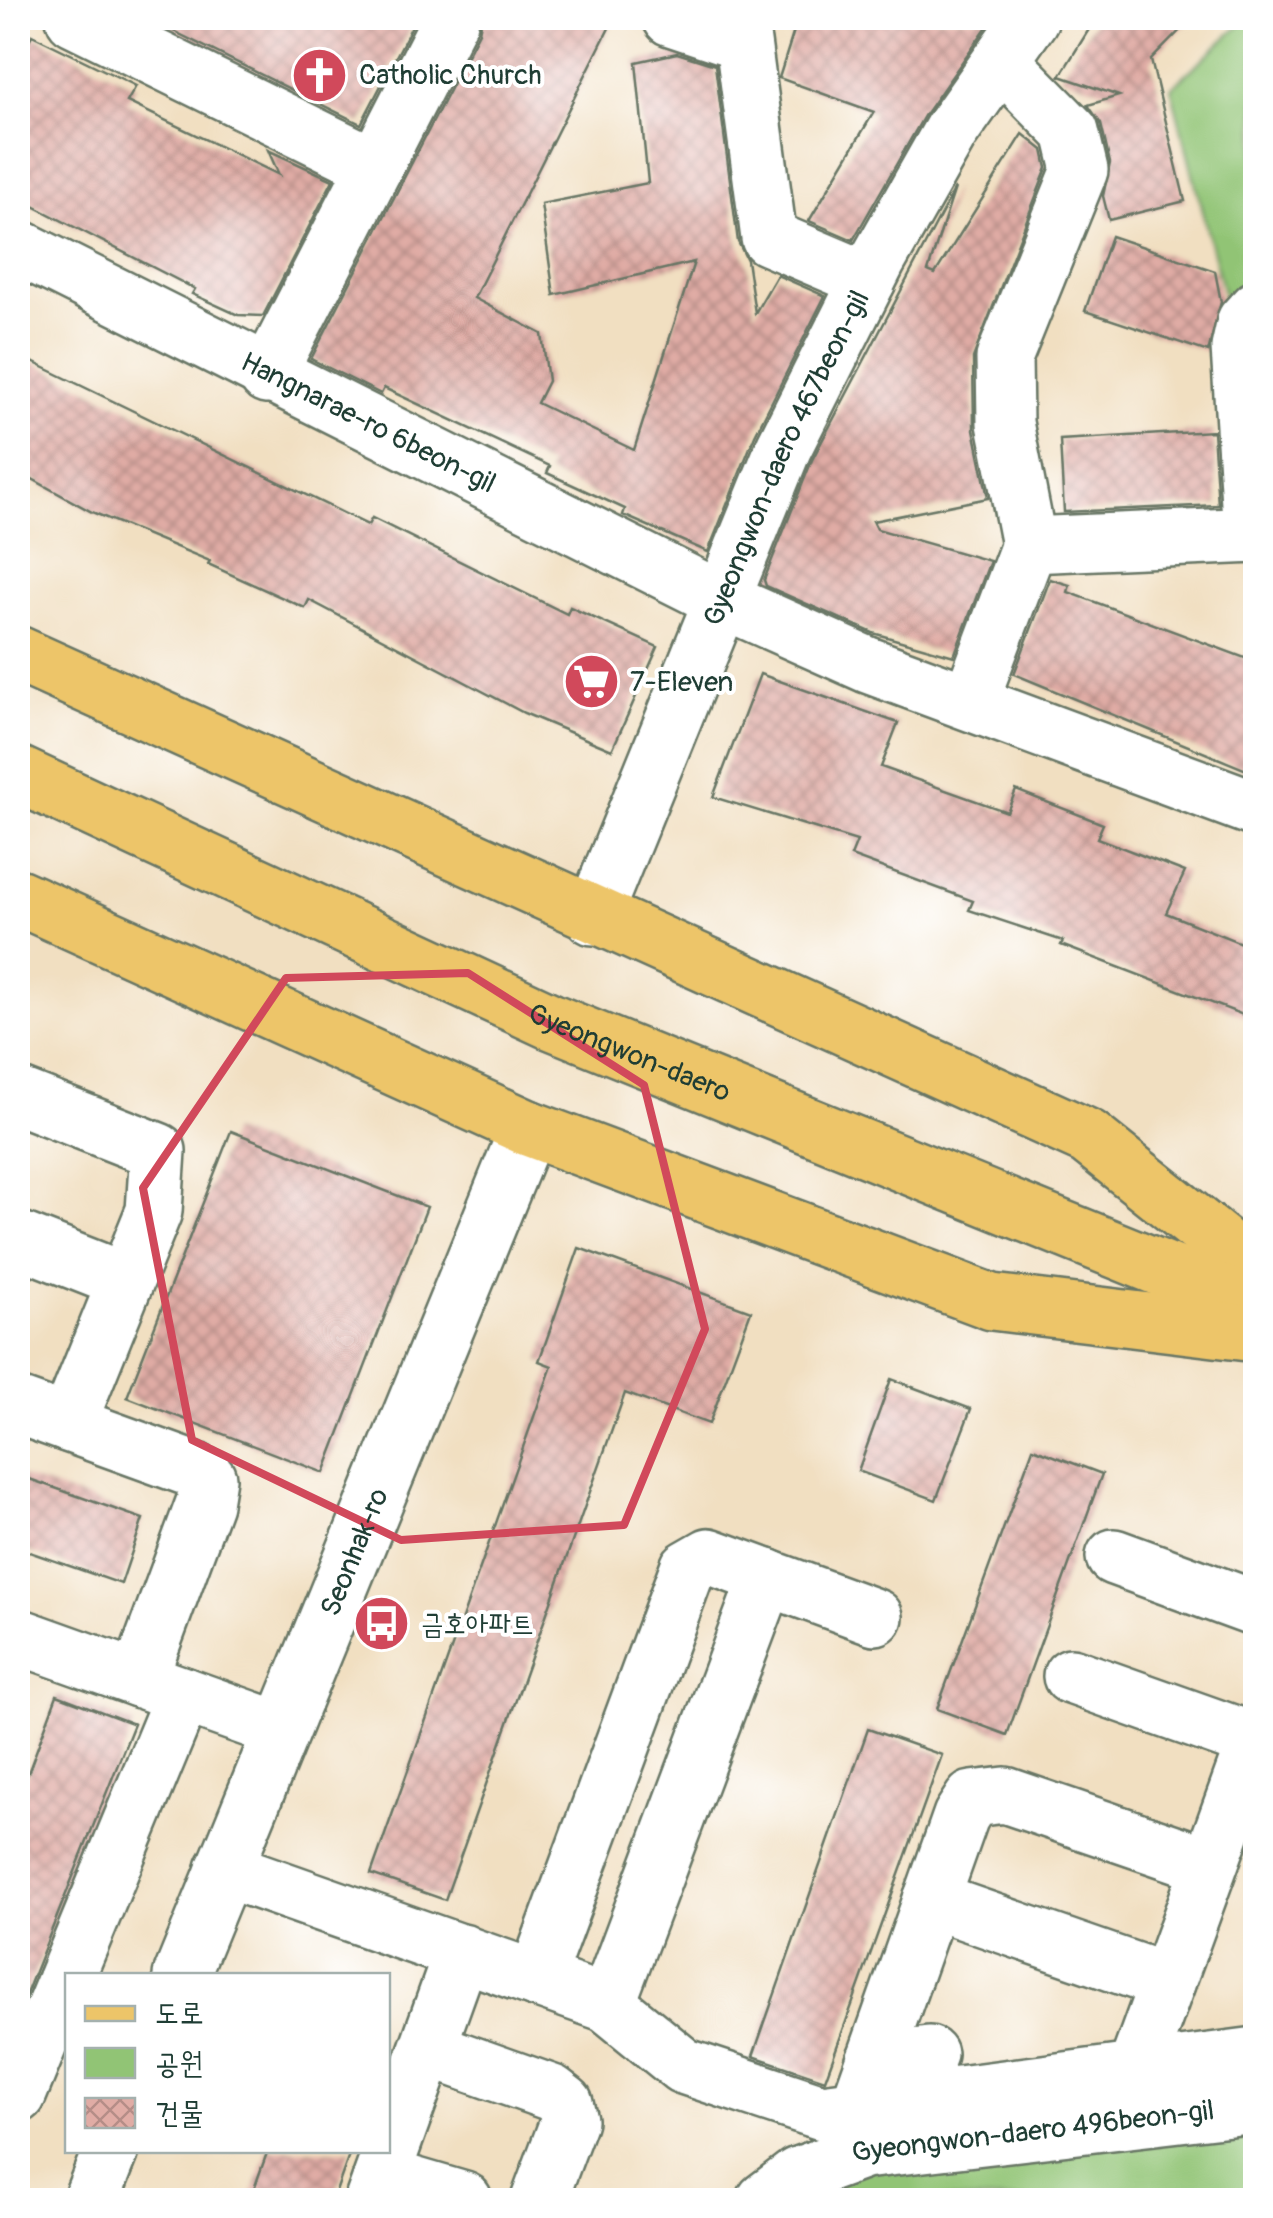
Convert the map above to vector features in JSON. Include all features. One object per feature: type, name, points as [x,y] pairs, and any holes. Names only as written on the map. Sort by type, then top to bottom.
[{"type":"main road","points":[[18,654],[593,918],[1088,1137],[1256,1271]]},
{"type":"main road","name":"Gyeongwon-daero","points":[[18,774],[550,1022],[1256,1307]]},
{"type":"main road","points":[[18,898],[528,1128],[992,1302],[1256,1334]]},
{"type":"street","points":[[74,18],[375,166]]},
{"type":"street","points":[[267,376],[451,18]]},
{"type":"street","name":"Gyeongwon-daero 467beon-gil","points":[[671,18],[743,42],[769,238],[868,280]]},
{"type":"street","name":"Gyeongwon-daero 467beon-gil","points":[[593,918],[784,446],[868,280],[951,131],[1016,39],[1071,132],[1080,170],[1004,358],[1006,424],[1029,544]]},
{"type":"street","name":"Hangnarae-ro 6beon-gil","points":[[18,246],[267,376],[720,598],[868,664],[1256,808]]},
{"type":"street","points":[[970,702],[1029,544],[1253,535],[1239,348],[1245,321],[1256,308]]},
{"type":"street","points":[[18,1096],[158,1151],[154,1211],[68,1424]]},
{"type":"street","name":"Seonhak-ro","points":[[182,1973],[528,1128]]},
{"type":"street","points":[[18,1239],[125,1281]]},
{"type":"street","points":[[18,1406],[208,1478],[161,1687],[18,2095]]},
{"type":"street","points":[[536,1978],[688,1568],[709,1556],[875,1617]]},
{"type":"street","points":[[1114,1556],[1256,1609]]},
{"type":"street","points":[[607,2004],[767,1577]]},
{"type":"street","points":[[19,1640],[281,1730]]},
{"type":"street","points":[[1072,1676],[1255,1739],[1135,2071]]},
{"type":"street","points":[[866,2084],[961,1816],[972,1799],[1006,1795],[1209,1865]]},
{"type":"street","points":[[224,1869],[607,2004],[682,2066],[822,2112],[866,2084],[929,2054]]},
{"type":"street","points":[[931,1900],[1167,1982]]},
{"type":"street","points":[[462,1952],[378,2188],[464,2200]]},
{"type":"street","points":[[428,2048],[552,2093],[566,2102],[569,2120],[539,2200]]},
{"type":"street","points":[[866,2084],[1135,2071],[1256,2055]]},
{"type":"street","name":"Gyeongwon-daero 496beon-gil","points":[[765,2200],[798,2175],[864,2151],[1256,2105]]},
{"type":"street","points":[[91,2200],[110,2153]]},
{"type":"highlighted area","points":[[468,973],[644,1085],[705,1329],[624,1525],[401,1540],[192,1440],[143,1188],[286,978]]},
{"type":"green space","points":[[1248,18],[1255,18],[1256,303],[1229,316],[1171,88]]},
{"type":"green space","points":[[1255,2103],[1255,2200],[765,2200],[798,2175]]},
{"type":"building","name":"Catholic Church","points":[[147,18],[416,18],[361,124]]},
{"type":"building","points":[[482,18],[614,18],[474,298],[542,334],[548,381],[537,403],[634,450],[694,262],[554,295],[541,204],[648,183],[636,62],[677,53],[715,65],[738,242],[747,260],[755,313],[777,275],[825,296],[755,435],[708,552],[623,515],[625,509],[547,473],[550,466],[384,388],[381,394],[311,359],[479,32]]},
{"type":"building","points":[[798,18],[993,18],[924,116],[853,240],[809,221],[874,112],[779,78]]},
{"type":"building","points":[[1096,18],[1192,18],[1151,60],[1185,201],[1109,220],[1103,196],[1110,163],[1101,124],[1088,105],[1119,96],[1060,76]]},
{"type":"building","points":[[32,35],[136,86],[127,102],[279,175],[268,150],[333,180],[263,316],[238,315],[192,294],[195,289],[18,198],[18,62]]},
{"type":"building","points":[[1023,134],[1043,150],[1047,168],[973,358],[974,429],[988,498],[873,521],[877,529],[990,561],[954,656],[873,633],[766,586],[764,580],[812,460],[955,188],[928,271],[935,274]]},
{"type":"building","points":[[1111,236],[1215,271],[1221,302],[1208,352],[1085,311]]},
{"type":"building","points":[[18,355],[368,525],[372,518],[567,614],[570,607],[658,647],[612,750],[524,713],[309,600],[305,608],[208,564],[210,561],[92,512],[18,471]]},
{"type":"building","points":[[1213,431],[1218,505],[1064,512],[1060,440]]},
{"type":"building","points":[[1050,579],[1070,585],[1068,592],[1256,662],[1256,774],[1014,674]]},
{"type":"building","points":[[760,674],[898,723],[881,767],[1007,812],[1016,790],[1103,824],[1097,838],[1185,872],[1166,913],[1256,949],[1256,1020],[1061,945],[1063,941],[969,910],[973,901],[851,856],[857,841],[713,797]]},
{"type":"building","points":[[231,1131],[427,1207],[324,1473],[127,1397]]},
{"type":"building","points":[[579,1248],[751,1311],[709,1424],[625,1393],[445,1900],[371,1874],[552,1366],[539,1361]]},
{"type":"building","points":[[891,1379],[971,1409],[936,1500],[858,1471]]},
{"type":"building","points":[[1033,1448],[1102,1474],[1007,1735],[937,1709]]},
{"type":"building","points":[[18,1475],[143,1519],[121,1584],[18,1548]]},
{"type":"building","points":[[57,1695],[134,1724],[18,2014],[18,1800]]},
{"type":"building","points":[[868,1729],[942,1755],[825,2080],[753,2056]]},
{"type":"building","points":[[267,2153],[350,2153],[333,2200],[250,2200]]},
{"type":"place","name":"Catholic Church","points":[[320,75]]},
{"type":"place","name":"7-Eleven","points":[[591,682]]},
{"type":"place","name":"금호아파트","points":[[382,1624]]}]
